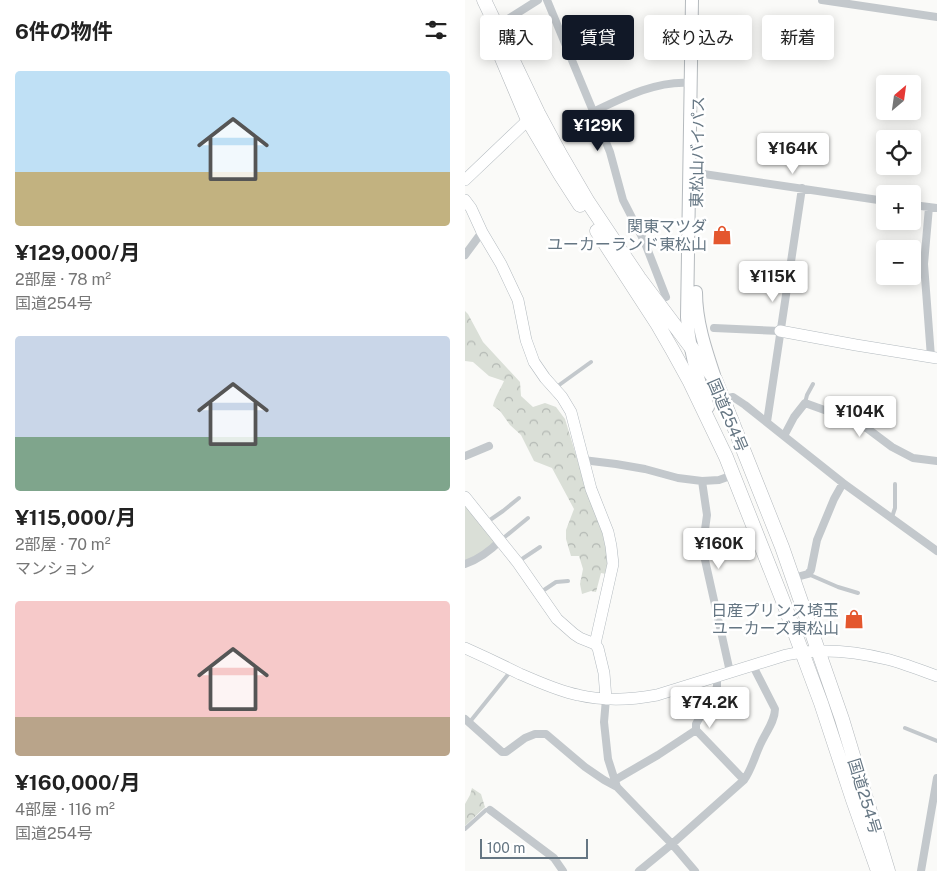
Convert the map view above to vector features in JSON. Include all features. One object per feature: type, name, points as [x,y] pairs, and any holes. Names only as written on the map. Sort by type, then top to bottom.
[{"type":"highway","name":"国道254号","points":[[473,0],[483,15]]},
{"type":"highway","name":"国道254号","points":[[484,0],[489,15]]},
{"type":"highway","name":"国道254号","points":[[502,60],[528,120],[559,174],[661,319],[682,324],[690,345],[715,379],[793,578],[859,774],[888,871]]},
{"type":"highway","name":"国道254号","points":[[510,60],[588,202],[639,278],[661,319],[726,457],[821,703],[878,871]]},
{"type":"main road","name":"東松山バイパス","points":[[692,0],[692,303]]},
{"type":"main road","name":"東松山バイパス","points":[[692,303],[697,174],[699,0]]},
{"type":"main road","points":[[661,319],[681,314],[692,303]]},
{"type":"main road","points":[[682,324],[692,303]]},
{"type":"main road","points":[[692,303],[715,379]]},
{"type":"main road","points":[[690,345],[705,400],[726,457]]},
{"type":"street","points":[[515,15],[538,0]]},
{"type":"street","points":[[547,0],[610,152],[623,200],[645,243],[666,297]]},
{"type":"street","points":[[822,0],[855,2],[937,17]]},
{"type":"street","points":[[593,112],[632,93],[683,82],[691,83]]},
{"type":"street","points":[[465,180],[528,120]]},
{"type":"street","points":[[697,174],[876,200]]},
{"type":"street","points":[[767,422],[801,188]]},
{"type":"street","points":[[465,200],[501,264],[517,300],[526,340],[534,362],[562,397],[571,412],[591,489],[608,532],[613,564],[595,644]]},
{"type":"street","points":[[714,328],[780,332],[934,357],[924,264],[933,208]]},
{"type":"street","points":[[465,255],[482,232]]},
{"type":"street","points":[[724,399],[733,397],[843,483],[892,517],[937,552]]},
{"type":"street","points":[[784,436],[805,402],[868,429],[892,447],[913,458],[937,461]]},
{"type":"street","points":[[465,456],[489,446]]},
{"type":"street","points":[[583,460],[645,469],[678,478],[702,481],[719,480],[733,475]]},
{"type":"street","points":[[702,481],[707,515],[703,551],[730,672]]},
{"type":"street","points":[[793,578],[808,574],[812,565],[817,540],[834,499],[843,483]]},
{"type":"street","points":[[465,497],[501,540],[557,619],[580,638],[595,644],[598,648],[604,673],[606,699],[604,722],[608,759],[616,784],[695,871]]},
{"type":"street","points":[[465,564],[489,552],[501,540]]},
{"type":"street","points":[[465,648],[557,689],[576,695],[606,699],[641,698],[657,695],[786,655],[802,652],[852,653],[887,659],[937,676]]},
{"type":"street","points":[[639,871],[744,780],[748,774],[775,715],[775,709],[753,666]]},
{"type":"street","points":[[715,678],[717,687],[696,724],[696,730],[744,780]]},
{"type":"street","points":[[467,721],[502,752],[506,752],[525,738],[535,734],[546,734],[585,767],[604,780],[616,784]]},
{"type":"street","points":[[616,784],[696,730]]},
{"type":"street","points":[[921,871],[935,801],[937,778]]},
{"type":"street","points":[[489,810],[554,858],[563,871]]},
{"type":"lane","points":[[554,388],[591,362]]},
{"type":"lane","points":[[805,402],[813,384]]},
{"type":"lane","points":[[892,517],[895,508],[895,484]]},
{"type":"lane","points":[[486,522],[519,498]]},
{"type":"lane","points":[[501,540],[528,518]]},
{"type":"lane","points":[[518,563],[540,547]]},
{"type":"lane","points":[[808,574],[858,593]]},
{"type":"lane","points":[[539,593],[555,582],[568,580]]},
{"type":"lane","points":[[467,721],[511,669]]},
{"type":"lane","points":[[905,728],[937,741]]},
{"type":"lane","points":[[465,829],[486,810],[489,810]]},
{"type":"green space","points":[[465,311],[483,342],[520,382],[521,396],[533,407],[545,403],[556,407],[565,419],[590,501],[606,537],[608,569],[606,574],[601,573],[596,592],[591,591],[582,594],[580,584],[583,569],[579,556],[571,556],[566,539],[566,530],[574,509],[552,468],[534,461],[521,435],[510,425],[500,411],[493,406],[504,381],[489,376],[473,362],[465,361]]},
{"type":"green space","points":[[465,505],[496,542],[483,552],[465,561]]},
{"type":"green space","points":[[472,788],[481,794],[485,807],[465,826],[465,804]]},
{"type":"place","name":"関東マツダ ユーカーランド東松山","points":[[722,235]]},
{"type":"place","name":"日産プリンス埼玉 ユーカーズ東松山","points":[[854,619]]}]
